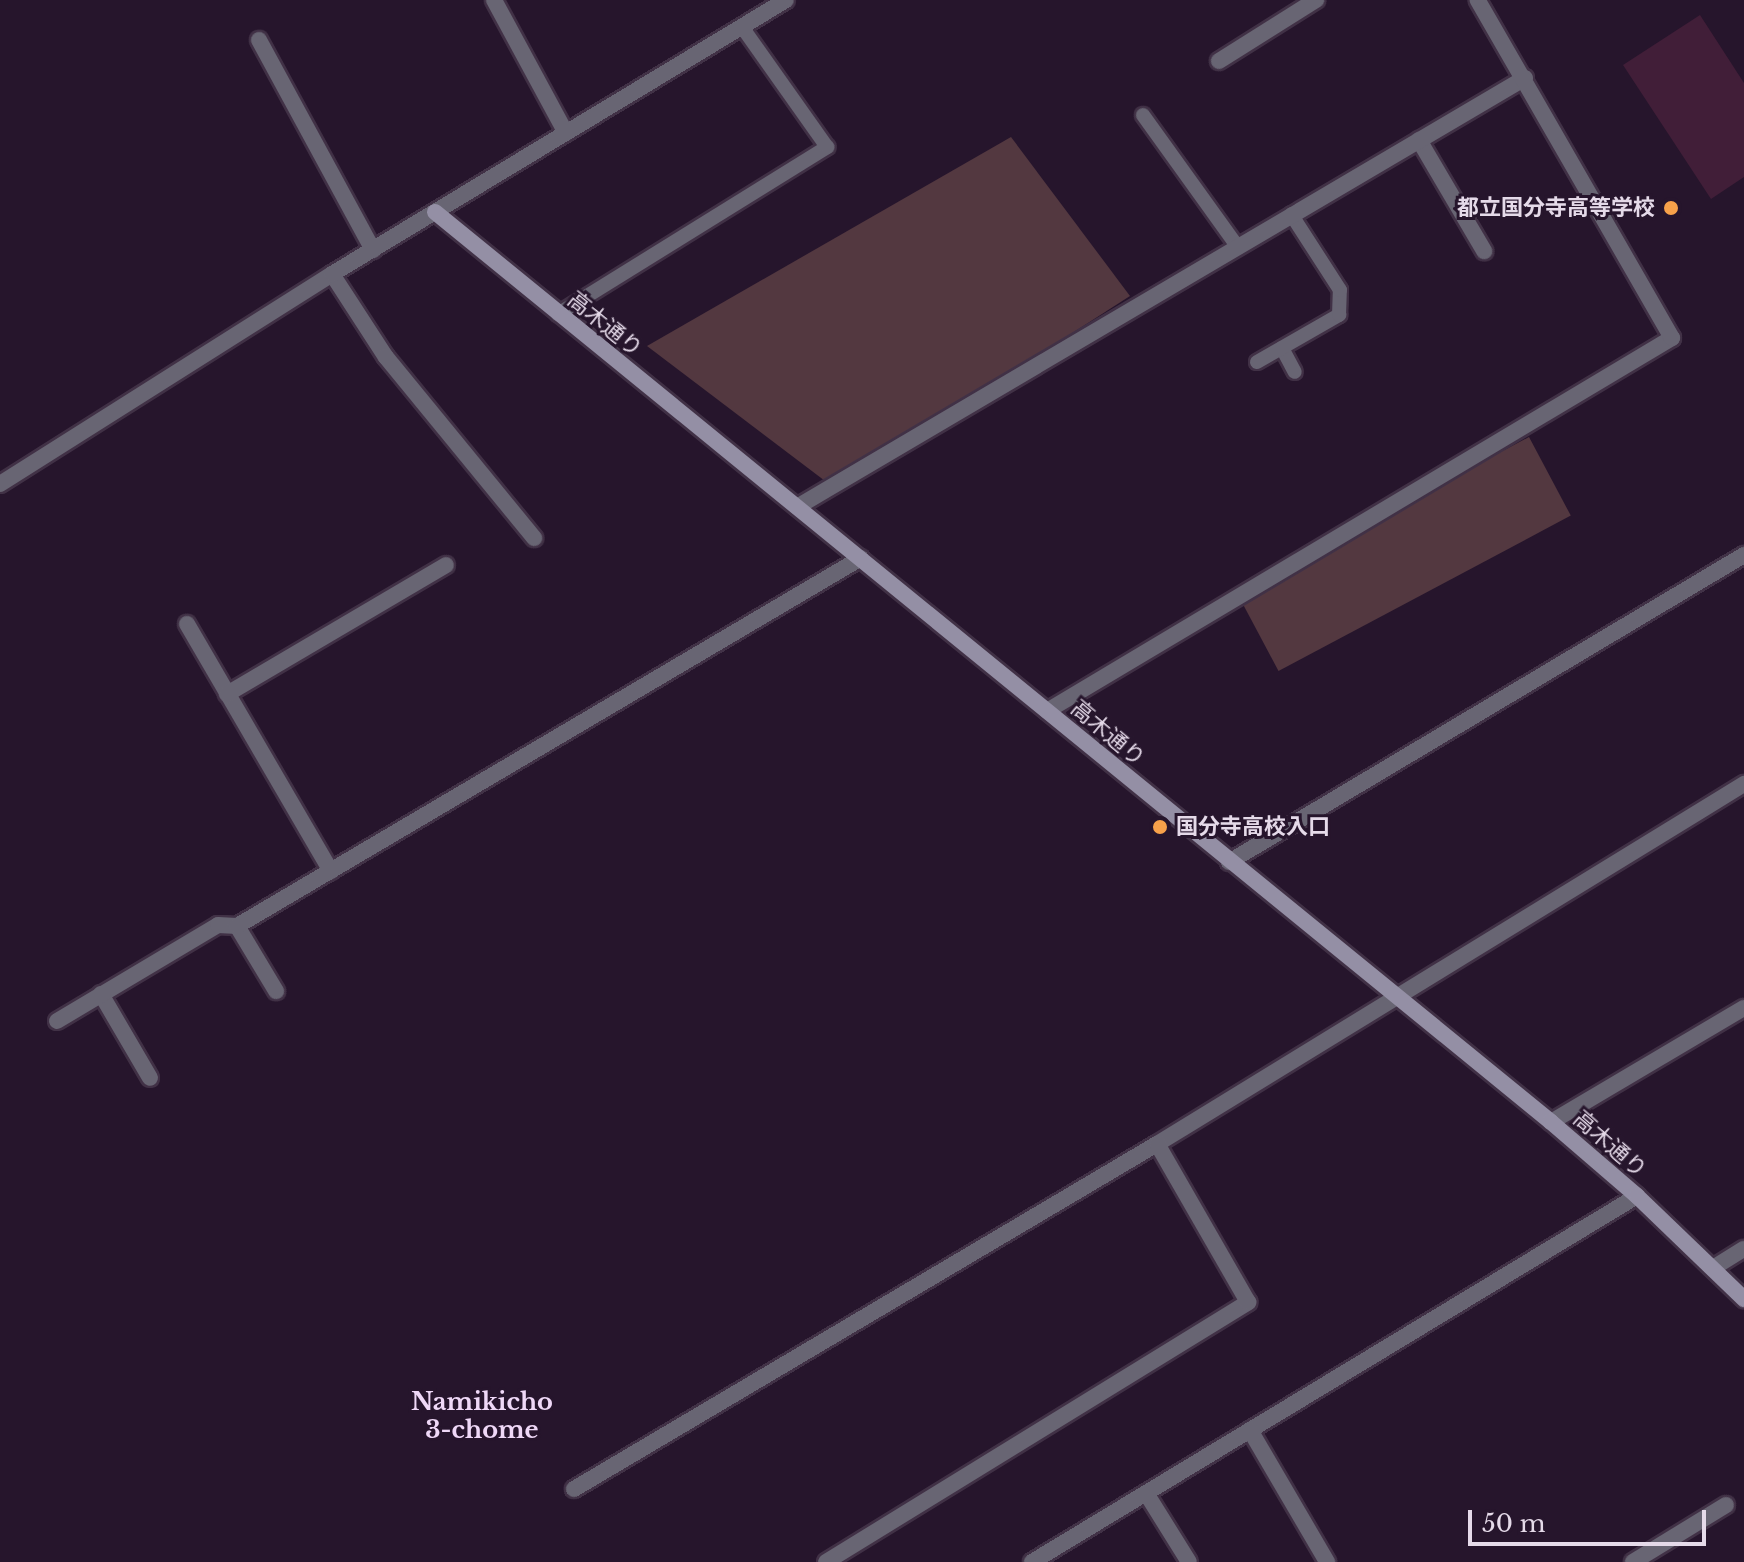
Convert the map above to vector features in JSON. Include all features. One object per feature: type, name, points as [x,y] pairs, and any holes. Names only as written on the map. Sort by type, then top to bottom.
[{"type":"street","points":[[494,0],[566,133]]},
{"type":"street","points":[[0,484],[332,274],[786,0]]},
{"type":"street","points":[[1219,61],[1316,0]]},
{"type":"street","points":[[1047,711],[1672,338],[1478,0]]},
{"type":"street","points":[[259,40],[373,250]]},
{"type":"street","points":[[797,507],[1031,373],[1291,214],[1525,78]]},
{"type":"street","points":[[1419,140],[1484,251]]},
{"type":"street","name":"高木通り","points":[[435,212],[1551,1122],[1637,1196],[1744,1299]]},
{"type":"street","points":[[332,274],[386,357],[534,538]]},
{"type":"street","points":[[1229,862],[1744,555]]},
{"type":"street","points":[[57,1021],[218,925],[237,926],[861,558]]},
{"type":"street","points":[[227,694],[446,565]]},
{"type":"street","points":[[187,624],[331,871]]},
{"type":"street","points":[[574,1489],[1157,1144],[1744,784]]},
{"type":"street","points":[[237,926],[276,991]]},
{"type":"street","points":[[101,994],[150,1078]]},
{"type":"street","points":[[1551,1122],[1744,1008]]},
{"type":"street","points":[[826,1562],[1248,1302],[1157,1144]]},
{"type":"street","points":[[1032,1562],[1637,1196]]},
{"type":"street","points":[[1713,1268],[1744,1249]]},
{"type":"street","points":[[1250,1430],[1327,1562]]},
{"type":"street","points":[[1146,1493],[1189,1562]]},
{"type":"street","points":[[1633,1562],[1726,1505]]},
{"type":"lane","points":[[558,314],[827,147],[742,27]]},
{"type":"lane","points":[[1143,115],[1238,247]]},
{"type":"lane","points":[[1257,362],[1339,315],[1340,290],[1291,214]]},
{"type":"lane","points":[[1282,348],[1295,372]]},
{"type":"shaded area","points":[[1011,137],[1130,296],[833,487],[647,346]]},
{"type":"shaded area","points":[[1529,437],[1571,516],[1279,671],[1237,592]]},
{"type":"building","points":[[1700,15],[1744,83],[1744,177],[1711,199],[1623,65]]},
{"type":"place","name":"都立国分寺高等学校","points":[[1671,208]]},
{"type":"place","name":"国分寺高校入口","points":[[1160,827]]},
{"type":"district","name":"Namikicho 3-chome","points":[[482,1416]]}]
